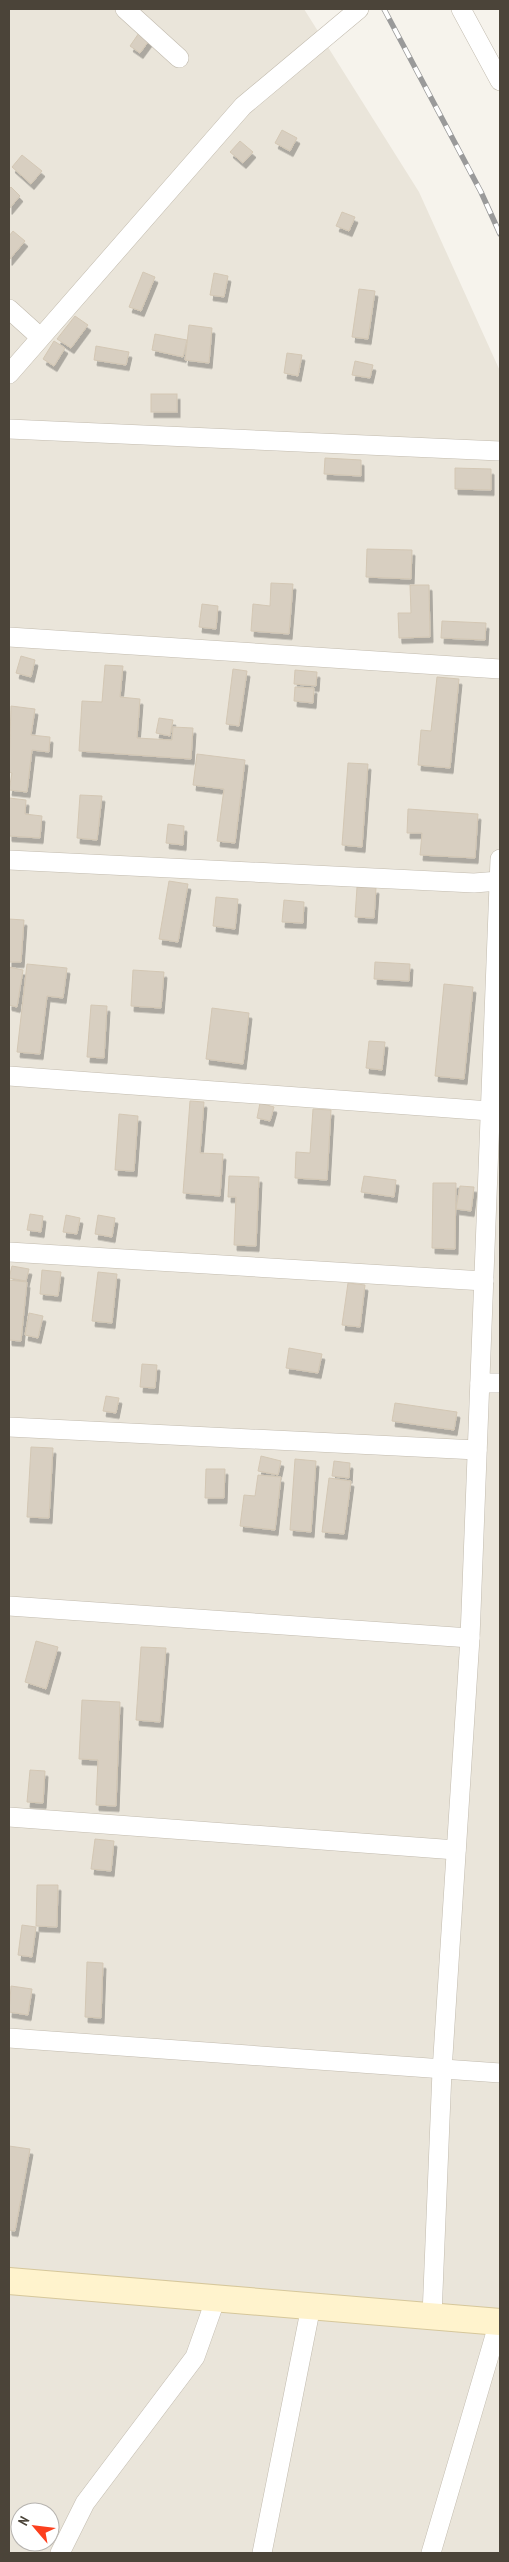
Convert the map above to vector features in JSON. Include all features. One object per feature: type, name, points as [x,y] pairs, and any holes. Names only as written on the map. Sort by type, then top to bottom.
[{"type":"street","points":[[125,9],[179,58]]},
{"type":"street","points":[[9,374],[243,106],[359,9]]},
{"type":"street","points":[[461,9],[500,81]]},
{"type":"street","points":[[9,309],[40,337]]},
{"type":"street","points":[[9,429],[500,450]]},
{"type":"street","points":[[9,638],[500,669]]},
{"type":"street","points":[[432,2316],[442,2070],[470,1638],[500,859]]},
{"type":"street","points":[[9,860],[474,883],[499,881]]},
{"type":"street","points":[[9,1076],[490,1111]]},
{"type":"street","points":[[9,1252],[484,1281]]},
{"type":"street","points":[[480,1383],[500,1383]]},
{"type":"street","points":[[9,1427],[478,1450]]},
{"type":"street","points":[[9,1606],[470,1638]]},
{"type":"street","points":[[9,1817],[456,1850]]},
{"type":"street","points":[[9,2038],[500,2073]]},
{"type":"street","points":[[9,2281],[500,2322],[431,2553]]},
{"type":"street","points":[[60,2553],[85,2503],[194,2357],[216,2298]]},
{"type":"street","points":[[262,2553],[312,2306]]},
{"type":"shaded area","points":[[9,9],[304,9],[419,192],[500,371],[500,2553],[9,2553]]},
{"type":"building","points":[[141,30],[151,38],[140,53],[130,46]]},
{"type":"building","points":[[282,130],[297,138],[290,151],[275,143]]},
{"type":"building","points":[[240,141],[253,152],[243,163],[230,152]]},
{"type":"building","points":[[22,155],[42,171],[31,184],[12,167]]},
{"type":"building","points":[[11,187],[20,196],[9,209],[9,189]]},
{"type":"building","points":[[342,212],[355,217],[349,231],[336,226]]},
{"type":"building","points":[[13,231],[25,241],[9,260],[9,236]]},
{"type":"building","points":[[143,272],[155,277],[141,311],[129,307]]},
{"type":"building","points":[[214,273],[228,276],[224,297],[210,295]]},
{"type":"building","points":[[359,289],[375,291],[368,339],[352,337]]},
{"type":"building","points":[[75,316],[88,325],[71,348],[57,339]]},
{"type":"building","points":[[189,325],[212,328],[209,363],[185,360]]},
{"type":"building","points":[[155,334],[187,340],[183,357],[152,350]]},
{"type":"building","points":[[54,341],[65,348],[54,366],[43,359]]},
{"type":"building","points":[[96,346],[129,352],[126,365],[94,360]]},
{"type":"building","points":[[287,353],[302,355],[298,376],[284,373]]},
{"type":"building","points":[[355,361],[373,365],[370,378],[352,375]]},
{"type":"building","points":[[151,394],[177,394],[177,412],[151,412]]},
{"type":"building","points":[[325,458],[361,460],[361,476],[324,474]]},
{"type":"building","points":[[455,468],[491,469],[491,490],[455,489]]},
{"type":"building","points":[[367,549],[412,550],[411,579],[366,577]]},
{"type":"building","points":[[271,583],[293,584],[289,634],[251,631],[253,604],[270,606]]},
{"type":"building","points":[[410,585],[429,585],[430,637],[399,638],[398,613],[411,613]]},
{"type":"building","points":[[202,604],[218,606],[216,629],[199,627]]},
{"type":"building","points":[[442,621],[486,623],[485,640],[441,638]]},
{"type":"building","points":[[21,656],[35,660],[31,677],[16,673]]},
{"type":"building","points":[[105,665],[123,666],[120,697],[140,699],[137,738],[172,740],[173,727],[193,728],[191,759],[79,751],[82,701],[102,702]]},
{"type":"building","points":[[233,669],[247,671],[239,726],[226,724]]},
{"type":"building","points":[[295,670],[317,672],[316,686],[294,684]]},
{"type":"building","points":[[437,677],[459,679],[450,768],[418,765],[421,730],[431,731]]},
{"type":"building","points":[[295,687],[314,688],[313,703],[294,701]]},
{"type":"building","points":[[11,706],[35,709],[31,735],[50,737],[49,752],[32,750],[27,792],[9,790],[12,773],[9,772]]},
{"type":"building","points":[[159,718],[173,720],[170,736],[156,733]]},
{"type":"building","points":[[197,754],[245,760],[235,843],[217,841],[224,789],[193,785]]},
{"type":"building","points":[[348,763],[368,764],[362,847],[342,845]]},
{"type":"building","points":[[80,795],[102,796],[97,840],[77,838]]},
{"type":"building","points":[[9,798],[26,800],[25,814],[42,816],[40,838],[9,836]]},
{"type":"building","points":[[408,809],[478,814],[475,858],[420,855],[422,833],[407,833]]},
{"type":"building","points":[[168,824],[184,826],[183,845],[166,843]]},
{"type":"building","points":[[169,881],[188,884],[178,942],[159,939]]},
{"type":"building","points":[[357,887],[376,888],[374,918],[355,917]]},
{"type":"building","points":[[216,897],[238,899],[235,929],[213,926]]},
{"type":"building","points":[[284,900],[304,902],[303,923],[282,922]]},
{"type":"building","points":[[9,919],[24,920],[21,962],[9,962]]},
{"type":"building","points":[[375,962],[410,964],[409,981],[374,979]]},
{"type":"building","points":[[27,964],[67,968],[63,998],[47,996],[40,1054],[17,1052]]},
{"type":"building","points":[[9,967],[23,970],[17,1007],[9,1005]]},
{"type":"building","points":[[133,970],[164,972],[161,1008],[131,1006]]},
{"type":"building","points":[[444,984],[473,987],[464,1079],[435,1076]]},
{"type":"building","points":[[91,1005],[107,1006],[104,1058],[87,1057]]},
{"type":"building","points":[[212,1008],[249,1013],[243,1064],[206,1059]]},
{"type":"building","points":[[369,1041],[385,1042],[382,1070],[366,1068]]},
{"type":"building","points":[[190,1101],[204,1102],[200,1153],[223,1154],[220,1196],[183,1193]]},
{"type":"building","points":[[260,1103],[274,1107],[270,1121],[257,1118]]},
{"type":"building","points":[[313,1109],[331,1110],[327,1180],[295,1178],[296,1152],[310,1153]]},
{"type":"building","points":[[119,1114],[138,1116],[134,1171],[115,1170]]},
{"type":"building","points":[[229,1176],[259,1177],[256,1246],[234,1245],[236,1197],[228,1197]]},
{"type":"building","points":[[364,1176],[396,1180],[394,1197],[361,1192]]},
{"type":"building","points":[[433,1183],[456,1183],[455,1249],[432,1248]]},
{"type":"building","points":[[460,1186],[474,1187],[471,1211],[456,1209]]},
{"type":"building","points":[[30,1214],[43,1216],[41,1232],[27,1230]]},
{"type":"building","points":[[66,1215],[80,1218],[77,1234],[63,1232]]},
{"type":"building","points":[[98,1215],[115,1218],[112,1237],[95,1234]]},
{"type":"building","points":[[12,1266],[29,1269],[26,1281],[9,1278]]},
{"type":"building","points":[[42,1270],[61,1272],[58,1296],[40,1294]]},
{"type":"building","points":[[98,1272],[117,1274],[112,1323],[92,1321]]},
{"type":"building","points":[[9,1280],[27,1282],[21,1341],[9,1340]]},
{"type":"building","points":[[348,1283],[365,1285],[360,1327],[342,1325]]},
{"type":"building","points":[[29,1313],[43,1316],[38,1338],[25,1335]]},
{"type":"building","points":[[289,1348],[322,1354],[318,1373],[286,1368]]},
{"type":"building","points":[[142,1364],[157,1365],[155,1388],[140,1387]]},
{"type":"building","points":[[106,1396],[119,1398],[116,1413],[103,1411]]},
{"type":"building","points":[[395,1403],[457,1412],[454,1430],[392,1421]]},
{"type":"building","points":[[31,1447],[53,1448],[49,1518],[27,1517]]},
{"type":"building","points":[[261,1456],[281,1461],[278,1475],[258,1471]]},
{"type":"building","points":[[295,1459],[316,1461],[311,1532],[290,1530]]},
{"type":"building","points":[[334,1461],[350,1463],[349,1478],[332,1476]]},
{"type":"building","points":[[206,1469],[225,1469],[224,1498],[205,1498]]},
{"type":"building","points":[[258,1475],[281,1477],[275,1530],[240,1526],[244,1495],[255,1496]]},
{"type":"building","points":[[329,1478],[351,1481],[344,1534],[322,1532]]},
{"type":"building","points":[[36,1641],[58,1647],[46,1689],[25,1682]]},
{"type":"building","points":[[141,1647],[166,1648],[160,1722],[136,1720]]},
{"type":"building","points":[[82,1700],[120,1702],[116,1806],[96,1805],[98,1760],[79,1759]]},
{"type":"building","points":[[30,1770],[45,1771],[43,1803],[27,1802]]},
{"type":"building","points":[[95,1839],[114,1841],[111,1871],[91,1869]]},
{"type":"building","points":[[37,1885],[58,1885],[57,1927],[36,1926]]},
{"type":"building","points":[[22,1925],[36,1927],[32,1957],[18,1955]]},
{"type":"building","points":[[87,1962],[103,1963],[101,2018],[85,2017]]},
{"type":"building","points":[[11,1986],[32,1989],[28,2015],[9,2012]]},
{"type":"building","points":[[9,2146],[30,2149],[15,2231],[9,2230]]},
{"type":"railway","points":[[384,9],[481,192],[500,234]]}]
